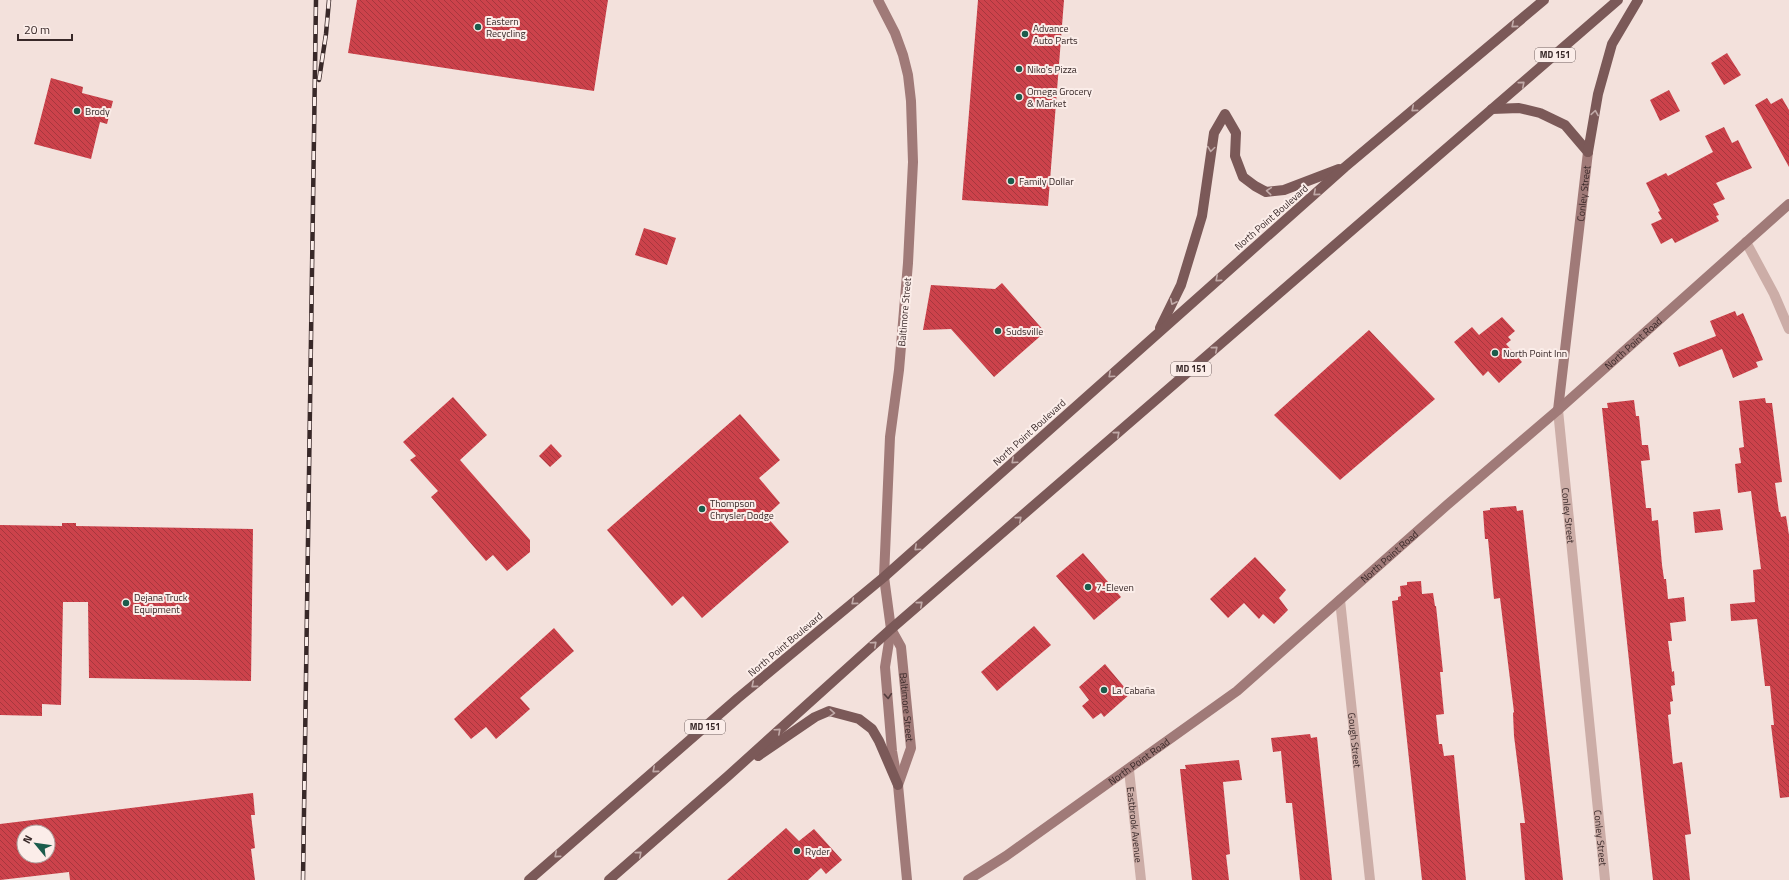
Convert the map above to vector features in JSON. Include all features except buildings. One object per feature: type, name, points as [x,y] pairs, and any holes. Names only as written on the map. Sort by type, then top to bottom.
[{"type":"main road","name":"North Point Boulevard","points":[[529,880],[738,698],[884,577],[1345,167],[1544,0]]},
{"type":"main road","name":"MD 151","points":[[609,880],[728,776],[890,629],[1618,0]]},
{"type":"main road","points":[[1588,152],[1598,94],[1612,44],[1638,0]]},
{"type":"main road","points":[[1492,109],[1519,108],[1540,113],[1565,125],[1588,152]]},
{"type":"main road","points":[[1158,333],[1181,285],[1196,237],[1202,216],[1214,133],[1225,114],[1236,133],[1235,156],[1243,178],[1266,192],[1284,190],[1345,167]]},
{"type":"main road","points":[[728,776],[816,717],[829,712],[859,720],[872,729],[880,741],[898,785]]},
{"type":"street","name":"Baltimore Street","points":[[878,0],[895,34],[903,55],[908,75],[911,101],[914,162],[899,370],[890,437],[884,577],[890,629],[886,667],[892,751],[898,785],[907,880]]},
{"type":"street","name":"Conley Street","points":[[1588,152],[1558,410],[1605,880]]},
{"type":"street","name":"North Point Road","points":[[968,880],[1006,856],[1129,770],[1238,691],[1558,410],[1789,204]]},
{"type":"street","points":[[1746,242],[1774,294],[1789,330]]},
{"type":"street","name":"Gough Street","points":[[1340,600],[1370,880]]},
{"type":"street","name":"Baltimore Street","points":[[890,629],[901,648],[911,748],[898,785]]},
{"type":"street","name":"Eastbrook Avenue","points":[[1129,770],[1141,880]]},
{"type":"railway","points":[[303,880],[316,0]]},
{"type":"railway","points":[[319,80],[326,34],[329,0]]},
{"type":"place","name":"Eastern Recycling","points":[[478,27]]},
{"type":"place","name":"Advance Auto Parts","points":[[1025,34]]},
{"type":"place","name":"Niko's Pizza","points":[[1019,69]]},
{"type":"place","name":"Omega Grocery & Market","points":[[1019,97]]},
{"type":"place","name":"Brody","points":[[77,111]]},
{"type":"place","name":"Family Dollar","points":[[1011,181]]},
{"type":"place","name":"Sudsville","points":[[998,331]]},
{"type":"place","name":"North Point Inn","points":[[1495,353]]},
{"type":"place","name":"Thompson Chrysler Dodge","points":[[702,509]]},
{"type":"place","name":"7-Eleven","points":[[1088,587]]},
{"type":"place","name":"Dejana Truck Equipment","points":[[126,603]]},
{"type":"place","name":"La Cabaña","points":[[1104,690]]},
{"type":"place","name":"Ryder","points":[[797,851]]}]
